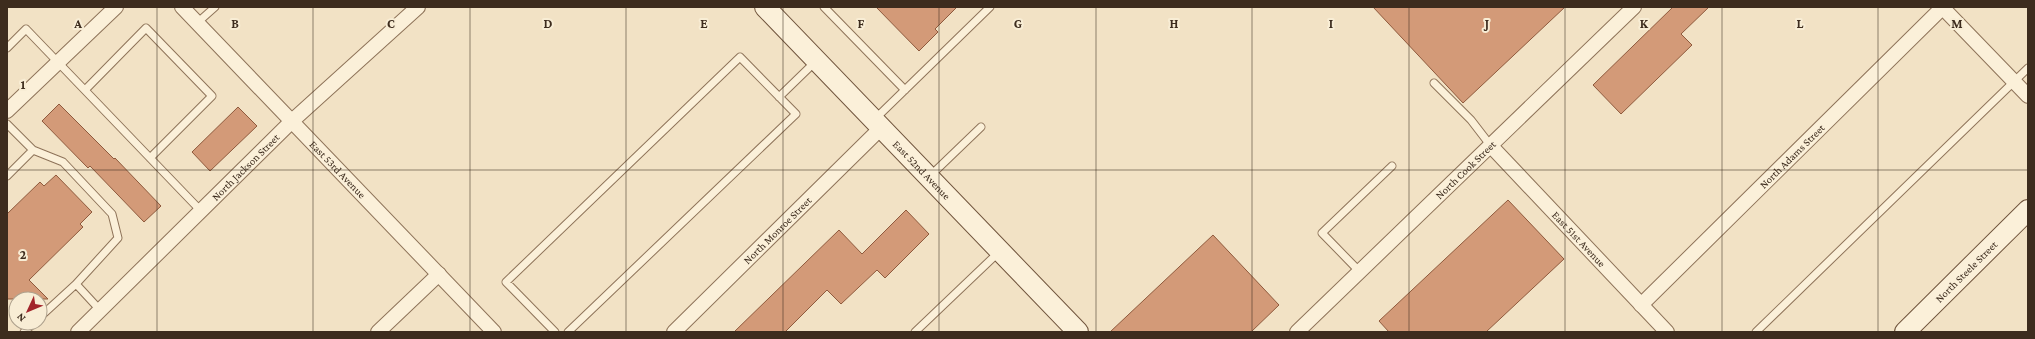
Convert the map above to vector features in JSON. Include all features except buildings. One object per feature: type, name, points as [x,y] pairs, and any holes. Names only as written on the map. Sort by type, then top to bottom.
[{"type":"street","points":[[7,111],[116,7]]},
{"type":"street","name":"East 53rd Avenue","points":[[182,7],[494,332]]},
{"type":"street","name":"North Jackson Street","points":[[78,332],[292,121],[418,7]]},
{"type":"street","name":"East 52nd Avenue","points":[[765,7],[1078,332]]},
{"type":"street","name":"North Cook Street","points":[[1297,332],[1634,7]]},
{"type":"street","points":[[1943,7],[2028,96]]},
{"type":"street","name":"North Adams Street","points":[[1641,305],[1943,7]]},
{"type":"street","name":"North Monroe Street","points":[[674,332],[878,124]]},
{"type":"street","name":"East 51st Avenue","points":[[1491,146],[1667,332]]},
{"type":"street","name":"North Steele Street","points":[[1905,332],[2028,210]]},
{"type":"street","points":[[378,332],[439,274]]},
{"type":"lane","points":[[198,23],[215,7]]},
{"type":"lane","points":[[824,7],[905,90]]},
{"type":"lane","points":[[878,124],[905,90],[990,7]]},
{"type":"lane","points":[[85,90],[146,28],[212,96],[150,158]]},
{"type":"lane","points":[[7,48],[26,29],[201,211]]},
{"type":"lane","points":[[555,332],[506,282],[740,57],[796,114],[568,332]]},
{"type":"lane","points":[[779,97],[816,60]]},
{"type":"lane","points":[[1756,332],[2028,68]]},
{"type":"lane","points":[[1434,83],[1471,120],[1491,146]]},
{"type":"lane","points":[[7,124],[33,150],[63,162],[112,214],[118,238],[76,284],[48,310]]},
{"type":"lane","points":[[929,177],[981,127]]},
{"type":"lane","points":[[7,176],[33,150]]},
{"type":"lane","points":[[1360,272],[1322,233],[1392,166]]},
{"type":"lane","points":[[915,332],[1000,251]]},
{"type":"lane","points":[[76,284],[100,310]]}]
